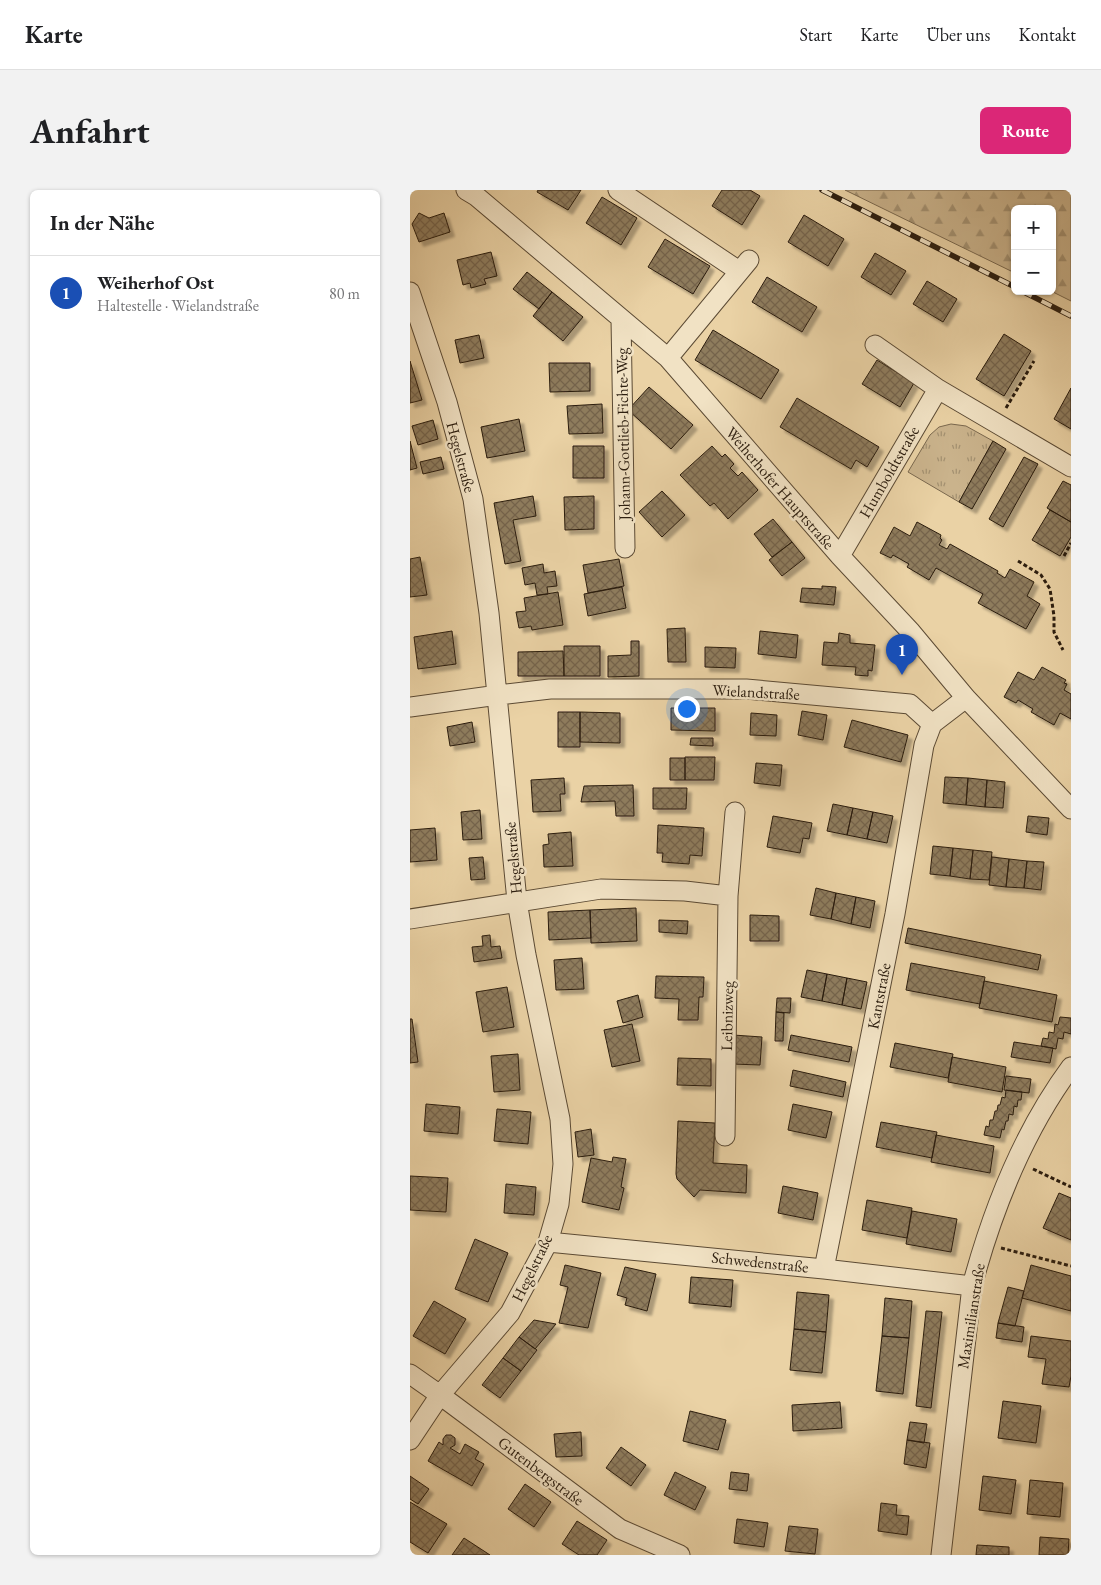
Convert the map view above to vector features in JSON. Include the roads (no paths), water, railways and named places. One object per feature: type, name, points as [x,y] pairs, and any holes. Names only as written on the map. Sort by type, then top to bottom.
[{"type":"street","name":"Weiherhofer Hauptstraße","points":[[466,190],[476,196],[668,358],[840,556],[911,632],[966,698],[1071,809]]},
{"type":"street","points":[[618,190],[744,265],[668,358]]},
{"type":"street","name":"Hegelstraße","points":[[410,292],[416,330],[447,402],[473,499],[498,695],[517,901],[526,955],[560,1119],[563,1164],[559,1204],[548,1242],[510,1313],[440,1395],[410,1440]]},
{"type":"street","name":"Johann-Gottlieb-Fichte-Weg","points":[[621,319],[626,548]]},
{"type":"street","points":[[875,345],[938,389],[1071,467]]},
{"type":"street","name":"Humboldtstraße","points":[[840,556],[938,389]]},
{"type":"street","name":"Wielandstraße","points":[[410,708],[550,689],[746,689],[910,704],[932,724]]},
{"type":"street","points":[[932,724],[966,698]]},
{"type":"street","name":"Kantstraße","points":[[824,1268],[895,914],[924,745],[932,724]]},
{"type":"street","name":"Leibnizweg","points":[[725,1136],[728,896],[735,812]]},
{"type":"street","points":[[410,919],[601,889],[685,891],[728,896]]},
{"type":"street","name":"Maximilianstraße","points":[[941,1555],[972,1286],[984,1243],[1002,1192],[1054,1091],[1071,1068]]},
{"type":"street","name":"Schwedenstraße","points":[[548,1242],[824,1268],[972,1286]]},
{"type":"street","name":"Gutenbergstraße","points":[[410,1374],[620,1529],[680,1555]]},
{"type":"railway","points":[[822,190],[1011,285]]},
{"type":"railway","points":[[1030,295],[1071,316]]},
{"type":"place","name":"Weiherhof Ost","points":[[902,675]]}]
